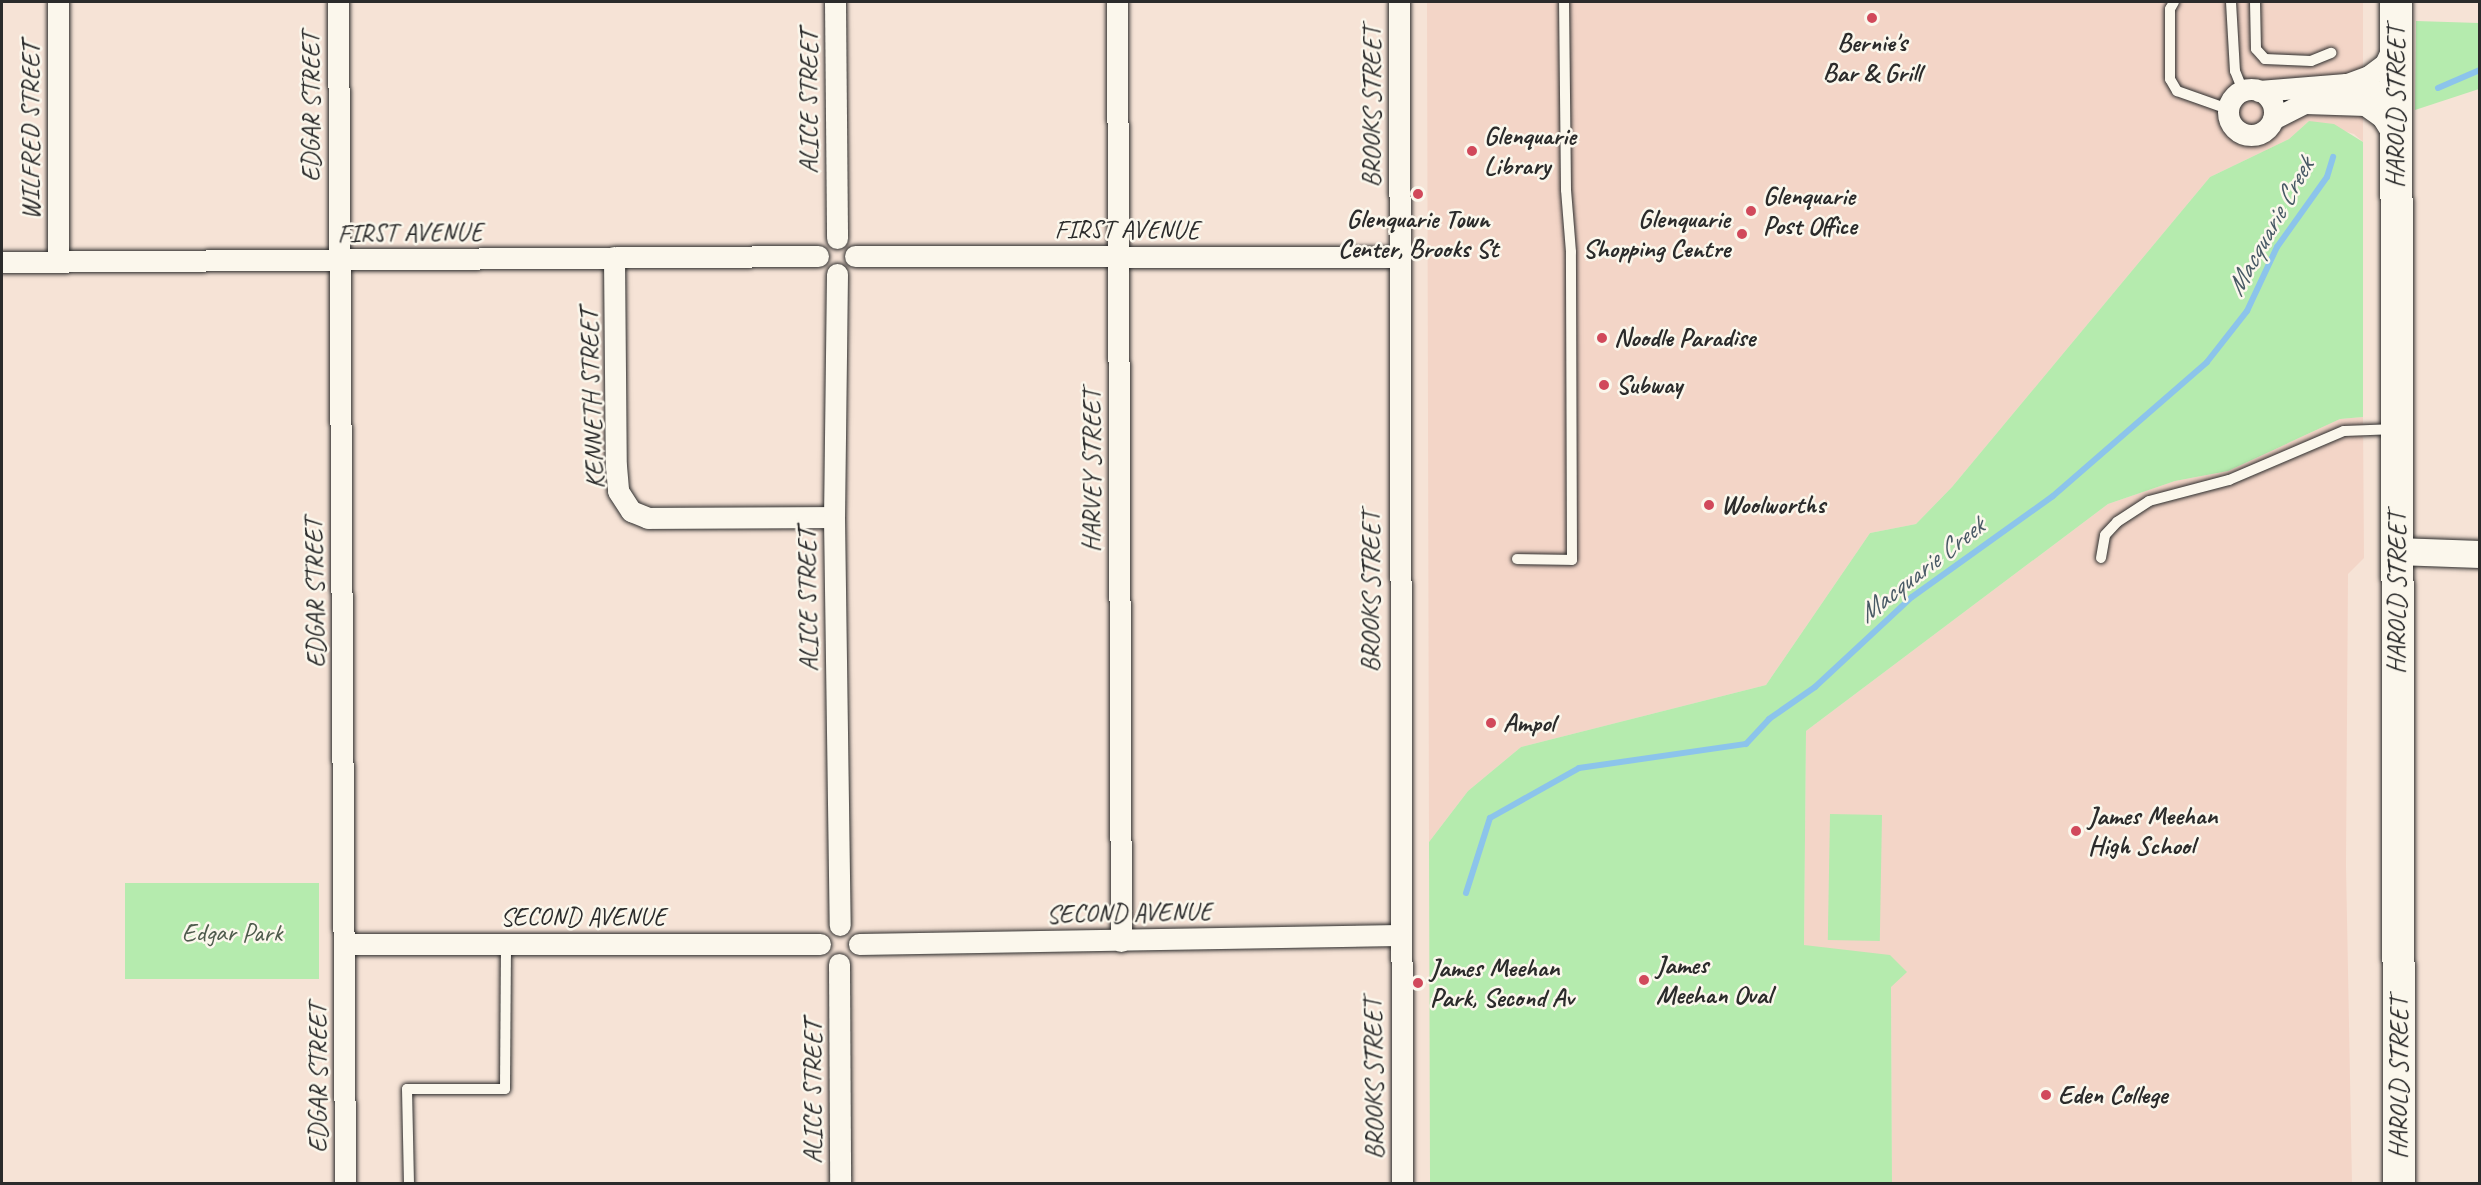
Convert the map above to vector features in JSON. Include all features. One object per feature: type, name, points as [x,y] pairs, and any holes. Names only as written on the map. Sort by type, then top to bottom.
[{"type":"main road","name":"HAROLD STREET","points":[[2396,2],[2399,1184]]},
{"type":"street","name":"WILFRED STREET","points":[[58,2],[58,260]]},
{"type":"street","name":"EDGAR STREET","points":[[338,2],[345,1184]]},
{"type":"street","name":"ALICE STREET","points":[[835,2],[837,238]]},
{"type":"street","name":"HARVEY STREET","points":[[1117,2],[1121,941]]},
{"type":"street","name":"BROOKS STREET","points":[[1399,2],[1402,1184]]},
{"type":"street","points":[[2396,42],[2385,64],[2369,76],[2346,84],[2251,91],[2236,95],[2228,109],[2231,124],[2249,135],[2264,132],[2273,119],[2305,103],[2365,105],[2396,96]]},
{"type":"street","points":[[2346,84],[2396,96]]},
{"type":"street","points":[[2251,91],[2271,101],[2273,119]]},
{"type":"street","points":[[2365,105],[2382,117],[2396,138]]},
{"type":"street","points":[[837,238],[850,244],[855,256],[852,267],[837,274],[824,269],[818,256],[824,243],[837,238]]},
{"type":"street","name":"FIRST AVENUE","points":[[2,262],[818,256]]},
{"type":"street","name":"FIRST AVENUE","points":[[855,256],[1399,257]]},
{"type":"street","name":"KENNETH STREET","points":[[614,257],[616,466],[618,491],[631,511],[648,518],[834,518]]},
{"type":"street","name":"ALICE STREET","points":[[837,274],[834,518],[840,925]]},
{"type":"street","points":[[2397,551],[2480,554]]},
{"type":"street","points":[[840,925],[854,930],[860,944],[854,958],[839,964],[826,958],[820,944],[826,930],[840,925]]},
{"type":"street","name":"SECOND AVENUE","points":[[860,944],[1400,935]]},
{"type":"street","name":"SECOND AVENUE","points":[[345,944],[820,944]]},
{"type":"street","name":"ALICE STREET","points":[[839,964],[840,1184]]},
{"type":"lane","points":[[1517,559],[1572,560],[1571,252],[1566,190],[1564,2]]},
{"type":"lane","points":[[2174,2],[2170,9],[2170,79],[2177,91],[2228,109]]},
{"type":"lane","points":[[2231,2],[2235,71],[2251,91]]},
{"type":"lane","points":[[2255,2],[2256,49],[2265,59],[2312,61],[2331,53]]},
{"type":"lane","points":[[2101,558],[2105,535],[2117,522],[2149,501],[2229,480],[2344,431],[2396,429]]},
{"type":"lane","points":[[409,1184],[407,1089],[505,1089],[506,944]]},
{"type":"shaded area","points":[[1427,2],[2363,2],[2363,142],[2354,134],[2309,121],[2289,139],[2210,177],[1952,487],[1916,524],[1870,533],[1766,685],[1521,747],[1468,791],[1429,842]]},
{"type":"shaded area","name":"James Meehan High School","points":[[2363,417],[2364,558],[2348,574],[2346,866],[2352,1183],[1892,1183],[1891,987],[1804,945],[1806,731],[2108,504],[2175,481],[2228,471],[2340,419]]},
{"type":"green space","points":[[2416,21],[2479,23],[2479,89],[2415,110]]},
{"type":"green space","points":[[2309,121],[2334,124],[2363,142],[2363,417],[2340,419],[2228,471],[2175,481],[2108,504],[1806,731],[1804,945],[1890,955],[1907,972],[1891,987],[1892,1183],[1430,1183],[1429,842],[1468,791],[1521,747],[1766,685],[1870,533],[1916,524],[1952,487],[2210,177],[2289,139]]},
{"type":"green space","points":[[1830,814],[1882,815],[1880,941],[1828,940]]},
{"type":"green space","name":"Edgar Park","points":[[125,883],[319,883],[319,979],[125,979]]},
{"type":"waterway","name":"Macquarie Creek","points":[[2438,88],[2480,70]]},
{"type":"waterway","name":"Macquarie Creek","points":[[1466,893],[1490,818],[1579,768],[1746,744],[1769,719],[1815,687],[1912,597],[2053,496],[2207,362],[2247,311],[2277,247],[2327,177],[2333,157]]},
{"type":"place","name":"Bernie's Bar & Grill","points":[[1872,18]]},
{"type":"place","name":"Glenquarie Library","points":[[1472,151]]},
{"type":"place","name":"Glenquarie Town Center, Brooks St","points":[[1418,194]]},
{"type":"place","name":"Glenquarie Post Office","points":[[1751,211]]},
{"type":"place","name":"Glenquarie Shopping Centre","points":[[1742,234]]},
{"type":"place","name":"Noodle Paradise","points":[[1602,338]]},
{"type":"place","name":"Subway","points":[[1604,385]]},
{"type":"place","name":"Woolworths","points":[[1709,505]]},
{"type":"place","name":"Ampol","points":[[1491,723]]},
{"type":"place","name":"James Meehan High School","points":[[2076,831]]},
{"type":"place","name":"James Meehan Oval","points":[[1644,980]]},
{"type":"place","name":"James Meehan Park, Second Av","points":[[1418,983]]},
{"type":"place","name":"Eden College","points":[[2046,1095]]}]
